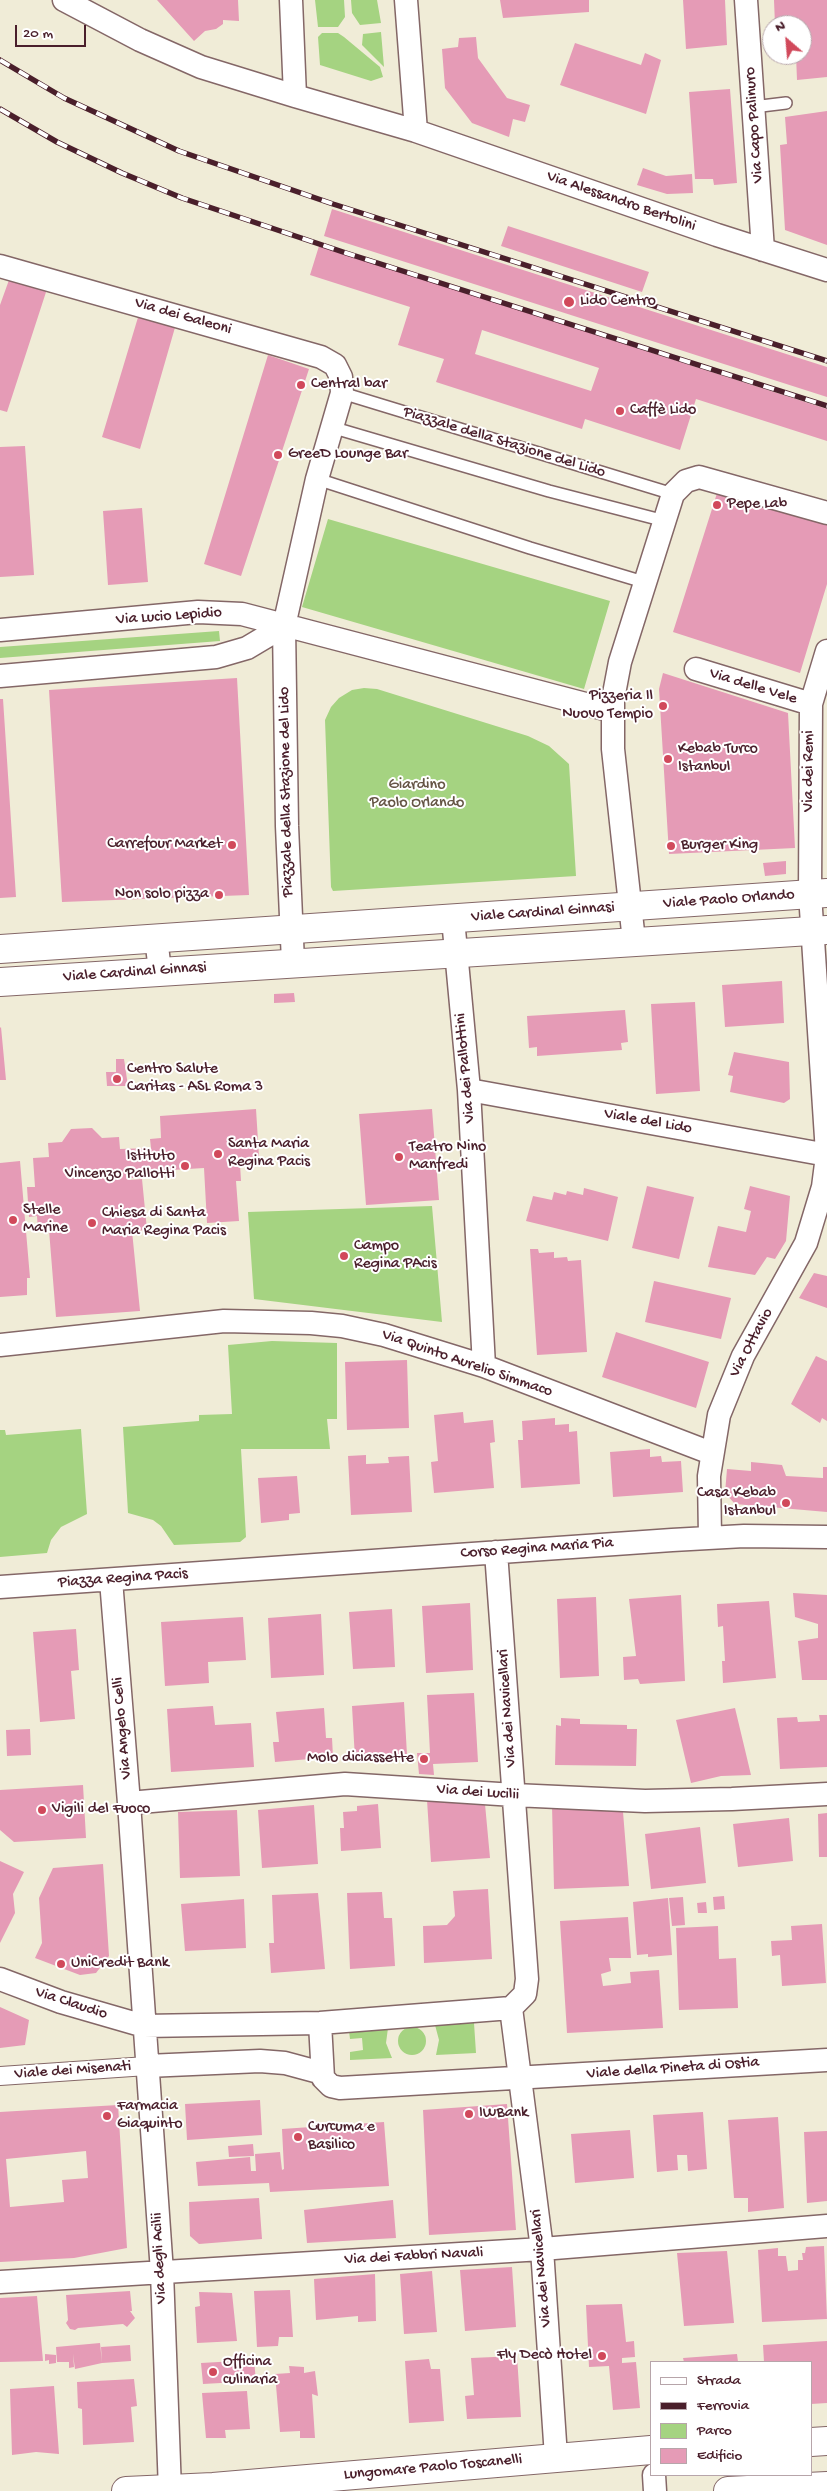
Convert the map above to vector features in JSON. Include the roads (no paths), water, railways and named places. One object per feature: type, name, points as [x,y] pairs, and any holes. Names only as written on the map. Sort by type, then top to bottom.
[{"type":"street","name":"Via Alessandro Bertolini","points":[[64,0],[90,7],[122,31],[180,58],[295,96],[416,130],[763,250],[827,270]]},
{"type":"street","points":[[291,0],[295,96]]},
{"type":"street","points":[[406,0],[416,130]]},
{"type":"street","name":"Via Capo Palinuro","points":[[746,0],[763,250]]},
{"type":"street","name":"Via dei Galeoni","points":[[0,266],[326,358],[338,370],[342,382],[342,393]]},
{"type":"street","name":"Piazzale della Stazione del Lido","points":[[290,928],[284,626],[317,479],[342,393]]},
{"type":"street","points":[[630,907],[613,748],[612,711],[620,662],[647,583],[674,494],[680,484],[700,477],[827,513]]},
{"type":"street","name":"Via Lucio Lepidio","points":[[0,630],[206,612],[242,614],[284,626]]},
{"type":"street","points":[[0,676],[216,657],[247,648],[284,626],[612,711]]},
{"type":"street","name":"Via dei Remi","points":[[819,930],[810,704],[827,651]]},
{"type":"street","name":"Via delle Vele","points":[[696,669],[810,704]]},
{"type":"street","name":"Viale Paolo Orlando","points":[[630,907],[819,894]]},
{"type":"street","name":"Viale Cardinal Ginnasi","points":[[0,949],[290,928],[630,907],[634,942],[456,954],[293,962],[0,982]]},
{"type":"street","name":"Via dei Pallottini","points":[[453,919],[469,1090],[484,1366]]},
{"type":"street","points":[[290,928],[293,962]]},
{"type":"street","points":[[634,942],[819,930]]},
{"type":"street","name":"Via Ottavio","points":[[710,1537],[708,1487],[711,1453],[719,1415],[735,1374],[806,1243],[822,1193],[827,1154],[819,930]]},
{"type":"street","points":[[156,938],[160,971]]},
{"type":"street","points":[[36,946],[37,980]]},
{"type":"street","name":"Viale del Lido","points":[[469,1090],[827,1154]]},
{"type":"street","name":"Via Quinto Aurelio Simmaco","points":[[0,1345],[214,1322],[311,1323],[342,1326],[384,1335],[484,1366],[711,1453]]},
{"type":"street","name":"Corso Regina Maria Pia","points":[[247,1570],[710,1537],[827,1537]]},
{"type":"street","name":"Via dei Navicellari","points":[[496,1552],[527,1979],[525,1994],[512,2008],[519,2079],[542,2249],[556,2457]]},
{"type":"street","name":"Piazza Regina Pacis","points":[[0,1587],[247,1570]]},
{"type":"street","name":"Via Angelo Celli","points":[[110,1580],[129,1803],[144,2026]]},
{"type":"street","name":"Via dei Lucilii","points":[[129,1803],[345,1784],[514,1795],[686,1801],[827,1794]]},
{"type":"street","name":"Via Claudio","points":[[0,1979],[61,2002],[144,2026],[320,2023],[512,2008]]},
{"type":"street","points":[[147,2066],[260,2061],[285,2063],[322,2073],[320,2023]]},
{"type":"street","name":"Via degli Acilii","points":[[144,2026],[162,2272],[170,2491]]},
{"type":"street","name":"Viale della Pineta di Ostia","points":[[322,2073],[328,2084],[340,2088],[827,2060]]},
{"type":"street","name":"Viale dei Misenati","points":[[0,2076],[147,2066]]},
{"type":"street","name":"Via dei Fabbri Navali","points":[[0,2282],[542,2249],[827,2226]]},
{"type":"street","points":[[812,2442],[827,2441]]},
{"type":"street","name":"Lungomare Paolo Toscanelli","points":[[126,2491],[170,2491],[650,2450]]},
{"type":"street","points":[[654,2476],[655,2491]]},
{"type":"street","points":[[728,2491],[827,2486]]},
{"type":"lane","points":[[753,107],[786,103]]},
{"type":"lane","name":"Piazzale della Stazione del Lido","points":[[342,393],[674,494]]},
{"type":"lane","name":"Piazzale della Stazione del Lido","points":[[331,426],[549,491],[665,521]]},
{"type":"lane","points":[[317,479],[530,548],[647,583]]},
{"type":"railway","points":[[0,60],[64,98],[179,151],[333,204],[827,361]]},
{"type":"railway","points":[[0,109],[57,142],[122,173],[182,198],[346,253],[827,406]]},
{"type":"place","name":"Lido Centro","points":[[569,302]]},
{"type":"place","name":"Central bar","points":[[301,385]]},
{"type":"place","name":"Caffè Lido","points":[[620,411]]},
{"type":"place","name":"GreeD Lounge Bar","points":[[278,455]]},
{"type":"place","name":"Pepe Lab","points":[[717,505]]},
{"type":"place","name":"Pizzeria Il Nuovo Tempio","points":[[663,706]]},
{"type":"place","name":"Kebab Turco Istanbul","points":[[668,759]]},
{"type":"place","name":"Carrefour Market","points":[[232,845]]},
{"type":"place","name":"Burger King","points":[[671,846]]},
{"type":"place","name":"Non solo pizza","points":[[219,895]]},
{"type":"place","name":"Centro Salute Caritas - ASL Roma 3","points":[[117,1079]]},
{"type":"place","name":"Santa Maria Regina Pacis","points":[[218,1154]]},
{"type":"place","name":"Teatro Nino Manfredi","points":[[399,1157]]},
{"type":"place","name":"Istituto Vincenzo Pallotti","points":[[185,1166]]},
{"type":"place","name":"Stelle Marine","points":[[13,1220]]},
{"type":"place","name":"Chiesa di Santa Maria Regina Pacis","points":[[92,1223]]},
{"type":"place","name":"Campo Regina PAcis","points":[[344,1256]]},
{"type":"place","name":"Casa Kebab Istanbul","points":[[786,1503]]},
{"type":"place","name":"Molo diciassette","points":[[424,1759]]},
{"type":"place","name":"Vigili del Fuoco","points":[[42,1810]]},
{"type":"place","name":"UniCredit Bank","points":[[61,1964]]},
{"type":"place","name":"IWBank","points":[[469,2114]]},
{"type":"place","name":"Farmacia Giaquinto","points":[[107,2116]]},
{"type":"place","name":"Curcuma e Basilico","points":[[298,2137]]},
{"type":"place","name":"Fly Decò Hotel","points":[[602,2356]]},
{"type":"place","name":"Officina culinaria","points":[[213,2372]]},
{"type":"park label","name":"Giardino Paolo Orlando","points":[[417,795]]}]
